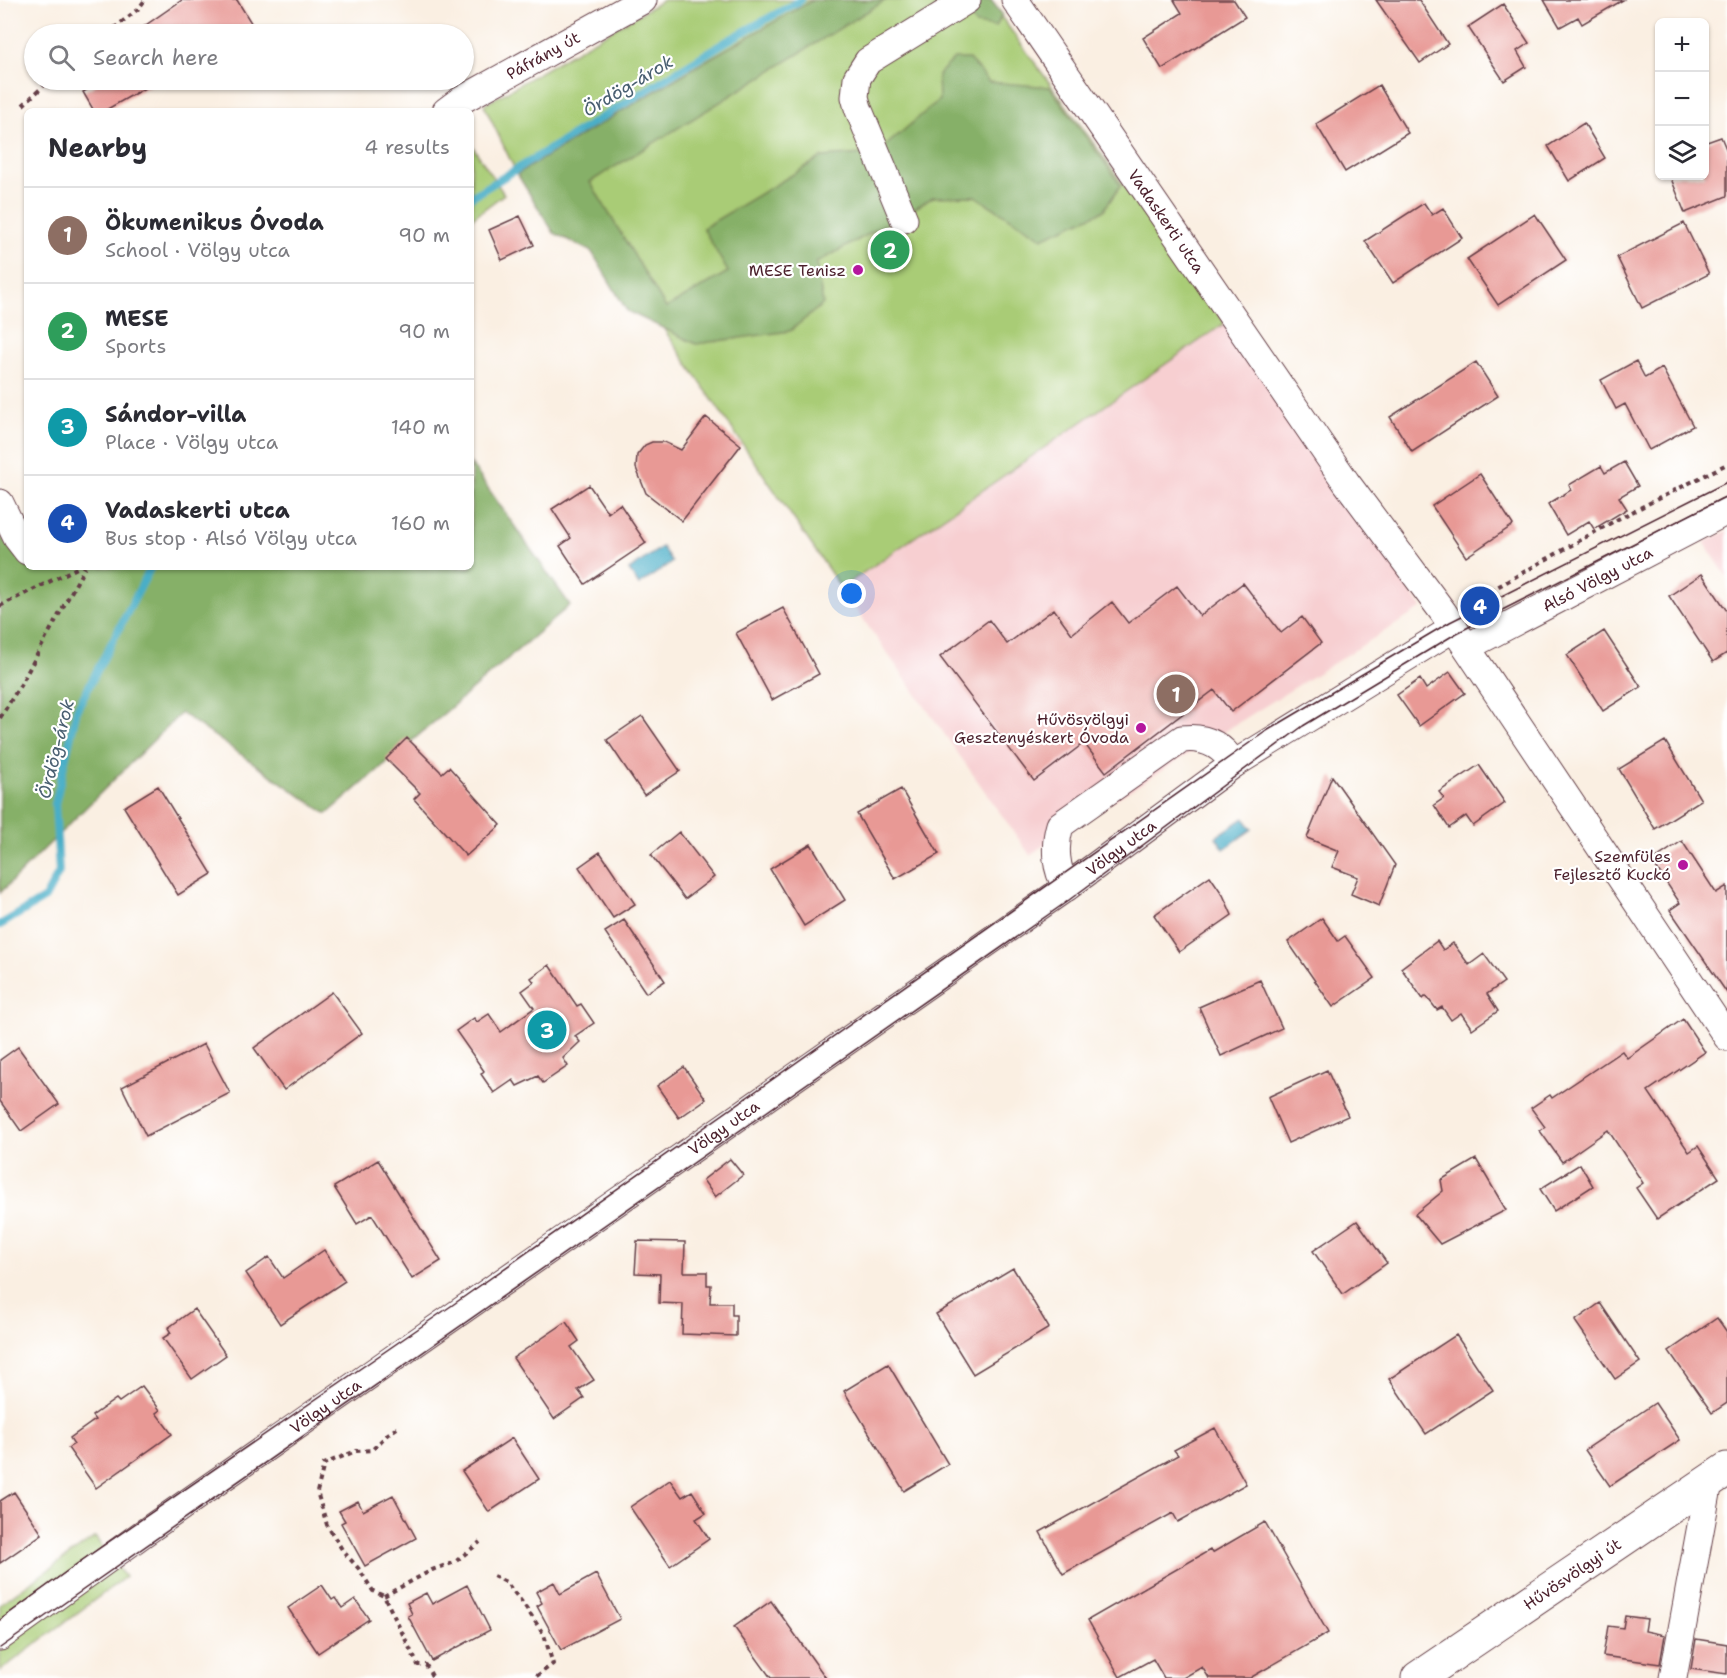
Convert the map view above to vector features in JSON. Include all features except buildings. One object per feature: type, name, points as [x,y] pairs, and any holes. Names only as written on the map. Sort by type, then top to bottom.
[{"type":"main road","name":"Hűvösvölgyi út","points":[[1418,1678],[1718,1475]]},
{"type":"street","name":"Páfrány út","points":[[450,108],[643,0]]},
{"type":"street","points":[[904,219],[858,108],[855,97],[857,78],[868,61],[967,0]]},
{"type":"street","name":"Vadaskerti utca","points":[[1015,0],[1340,473],[1456,630],[1727,1037]]},
{"type":"street","points":[[0,503],[16,538],[24,547]]},
{"type":"street","name":"Alsó Völgy utca","points":[[1456,630],[1727,511]]},
{"type":"street","name":"Völgy utca","points":[[0,1636],[1066,887],[1234,764],[1456,630]]},
{"type":"street","points":[[1066,887],[1059,877],[1057,836],[1060,825],[1182,739],[1198,739],[1215,744],[1234,764]]},
{"type":"street","points":[[1673,1678],[1718,1475]]},
{"type":"path","points":[[119,24],[145,0]]},
{"type":"path","points":[[23,105],[39,90]]},
{"type":"path","points":[[1456,630],[1618,519],[1727,464]]},
{"type":"path","points":[[0,606],[73,570]]},
{"type":"path","points":[[0,718],[83,570]]},
{"type":"path","points":[[398,1428],[388,1434],[372,1450],[356,1451],[324,1464],[317,1492],[327,1525],[343,1551],[359,1569],[373,1591],[384,1596],[418,1665],[426,1665],[433,1678]]},
{"type":"path","points":[[384,1596],[432,1570],[455,1562],[480,1542]]},
{"type":"path","points":[[493,1576],[507,1582],[544,1635],[553,1664],[534,1678]]},
{"type":"shaded area","points":[[1225,323],[1422,608],[1030,855],[841,588]]},
{"type":"shaded area","points":[[1727,531],[1727,577],[1704,542]]},
{"type":"green space","points":[[663,0],[813,0],[707,60],[517,174],[484,105]]},
{"type":"green space","points":[[813,0],[886,0],[590,182],[666,308],[728,272],[703,228],[822,157],[877,153],[939,100],[938,75],[954,59],[969,59],[989,82],[1050,87],[1121,185],[1103,211],[1042,238],[975,196],[933,197],[816,263],[823,304],[790,331],[696,344],[627,311],[592,252],[554,233],[517,174],[707,60]]},
{"type":"green space","points":[[883,0],[989,0],[1225,323],[841,588],[566,186]]},
{"type":"green space","points":[[974,0],[991,0],[1002,14],[996,27],[976,24],[965,9]]},
{"type":"green space","points":[[474,149],[504,194],[474,217]]},
{"type":"green space","points":[[474,468],[570,605],[327,814],[181,713],[0,893],[0,535],[16,556],[24,558],[24,570],[474,570]]},
{"type":"green space","points":[[95,1537],[125,1577],[0,1671],[0,1604]]},
{"type":"water","points":[[662,547],[672,562],[639,585],[629,570]]},
{"type":"water","points":[[1244,818],[1252,829],[1224,849],[1216,837]]},
{"type":"waterway","name":"Ördög-árok","points":[[474,195],[727,41],[801,0]]},
{"type":"waterway","name":"Ördög-árok","points":[[0,925],[45,898],[59,872],[55,804],[77,709],[149,570]]},
{"type":"tram line","points":[[0,1620],[78,1563],[451,1306],[1265,732],[1450,622],[1727,482]]},
{"type":"tram line","points":[[0,1648],[1065,903],[1303,726],[1457,633],[1727,496]]},
{"type":"place","name":"MESE","points":[[890,250]]},
{"type":"place","name":"MESE Tenisz","points":[[858,270]]},
{"type":"place","name":"Vadaskerti utca","points":[[1480,606]]},
{"type":"place","name":"Ökumenikus Óvoda","points":[[1176,694]]},
{"type":"place","name":"Hűvösvölgyi Gesztenyéskert Óvoda","points":[[1141,728]]},
{"type":"place","name":"Szemfüles Fejlesztő Kuckó","points":[[1683,865]]},
{"type":"place","name":"Sándor-villa","points":[[547,1030]]}]
